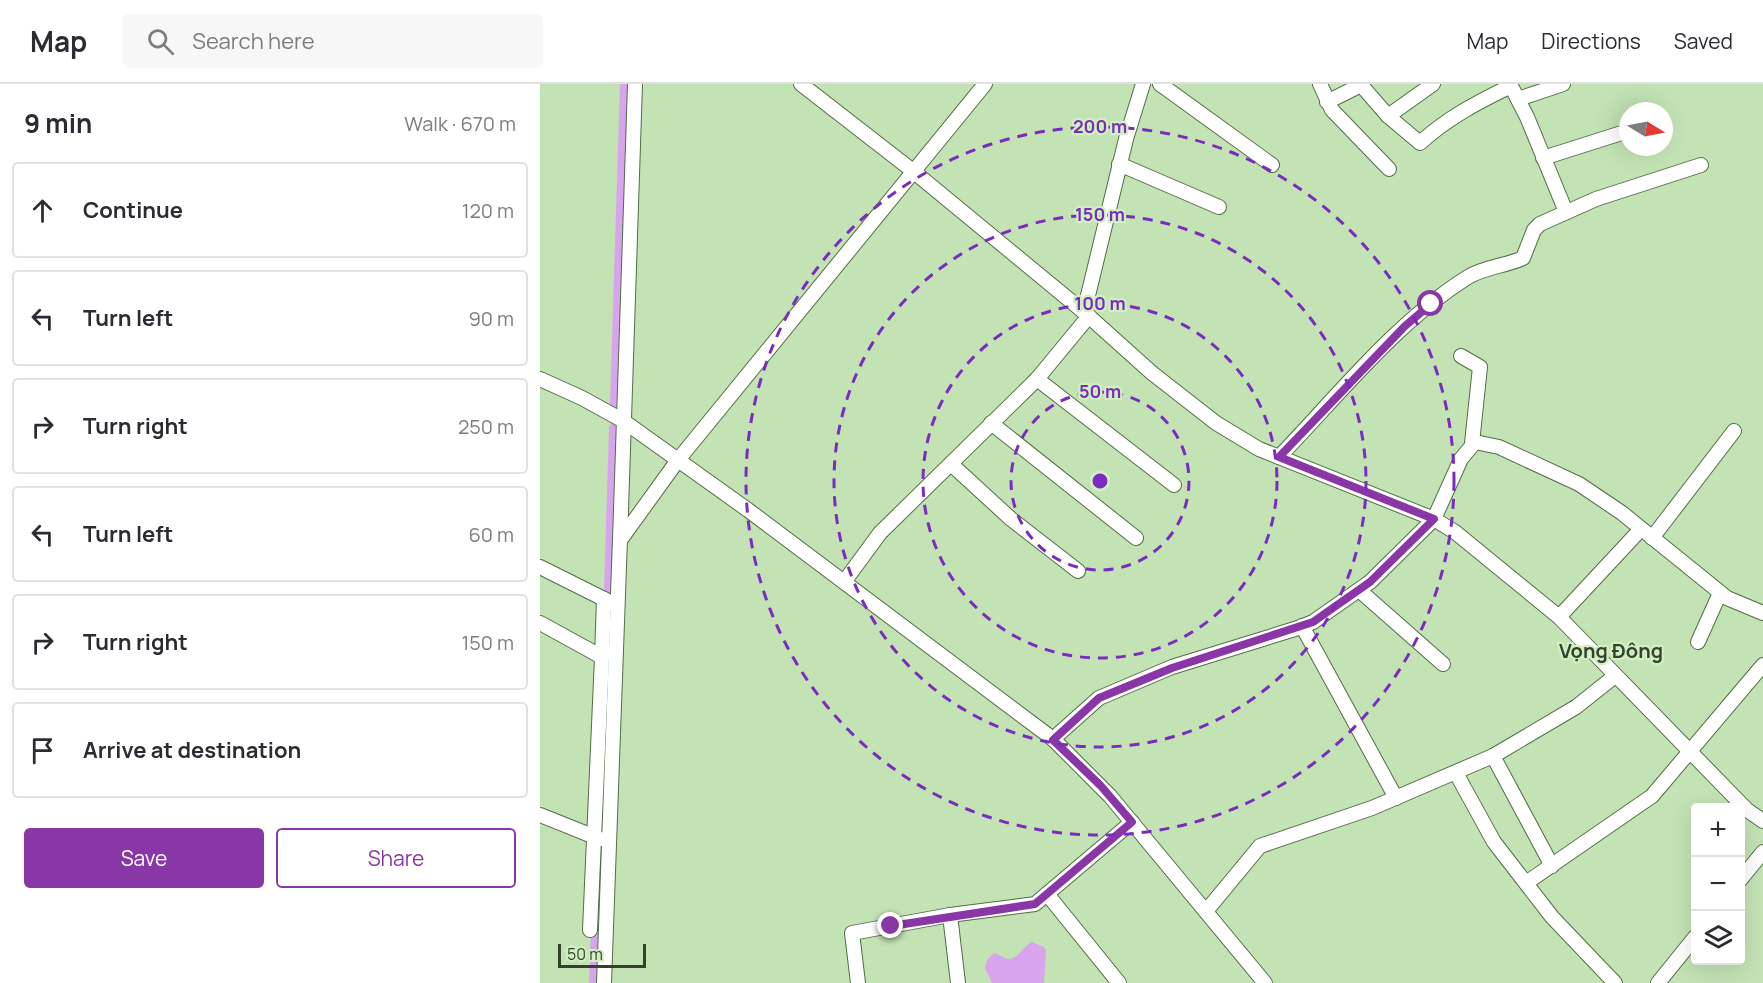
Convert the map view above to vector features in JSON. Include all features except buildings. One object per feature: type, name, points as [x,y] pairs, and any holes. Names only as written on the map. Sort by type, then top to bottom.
[{"type":"street","points":[[604,983],[620,607],[622,420],[635,84]]},
{"type":"street","points":[[801,84],[913,171],[1087,314],[1152,373],[1216,423],[1251,445],[1434,519],[1455,532],[1559,617],[1747,810],[1763,821]]},
{"type":"street","points":[[621,539],[678,460],[985,84]]},
{"type":"street","points":[[844,582],[880,533],[1037,379],[1087,314],[1119,164],[1143,84]]},
{"type":"street","points":[[1160,84],[1272,165]]},
{"type":"street","points":[[1320,84],[1327,102],[1389,169]]},
{"type":"street","points":[[1388,116],[1433,84]]},
{"type":"street","points":[[1327,102],[1361,85],[1388,116],[1420,143],[1437,128],[1472,105],[1513,90],[1563,84]]},
{"type":"street","points":[[1513,90],[1566,212]]},
{"type":"street","points":[[1543,158],[1619,134]]},
{"type":"street","points":[[1119,164],[1219,207]]},
{"type":"street","points":[[1279,457],[1405,326],[1467,278],[1521,259],[1528,250],[1536,227],[1566,212],[1701,165]]},
{"type":"street","points":[[1053,740],[1099,698],[1172,668],[1302,626],[1370,582],[1434,519],[1439,504],[1472,442],[1480,367],[1461,356]]},
{"type":"street","points":[[540,379],[622,420],[844,582],[1053,740],[1100,785],[1207,910],[1265,983]]},
{"type":"street","points":[[1037,379],[1174,485]]},
{"type":"street","points":[[991,423],[1136,538]]},
{"type":"street","points":[[1653,538],[1734,431]]},
{"type":"street","points":[[1472,442],[1482,442],[1499,447],[1579,484],[1653,538],[1720,593],[1763,613]]},
{"type":"street","points":[[951,464],[1011,519],[1078,571]]},
{"type":"street","points":[[1559,617],[1641,529]]},
{"type":"street","points":[[540,567],[620,607]]},
{"type":"street","points":[[1359,590],[1443,664]]},
{"type":"street","points":[[1698,642],[1720,593]]},
{"type":"street","points":[[590,930],[604,599]]},
{"type":"street","points":[[540,623],[602,657]]},
{"type":"street","points":[[1302,626],[1396,798]]},
{"type":"street","points":[[1526,883],[1652,796],[1692,752],[1763,664]]},
{"type":"street","points":[[1207,910],[1260,846],[1396,798],[1493,756],[1576,707],[1615,676]]},
{"type":"street","points":[[1493,756],[1552,866]]},
{"type":"street","points":[[1456,773],[1494,842],[1552,917],[1615,983]]},
{"type":"street","points":[[540,815],[610,843]]},
{"type":"street","points":[[858,983],[852,933],[950,915],[1035,904],[1132,822]]},
{"type":"street","points":[[1745,874],[1763,852]]},
{"type":"street","points":[[1047,894],[1119,983]]},
{"type":"street","points":[[950,915],[958,983]]},
{"type":"street","points":[[1658,983],[1691,941]]},
{"type":"shaded area","points":[[1032,942],[1044,947],[1046,951],[1044,983],[992,983],[985,968],[987,960],[994,953],[1008,959],[1012,958]]},
{"type":"waterway","points":[[616,405],[626,84]]},
{"type":"waterway","points":[[610,591],[615,428]]},
{"type":"waterway","points":[[595,983],[604,759]]},
{"type":"district","name":"Vọng Đông","points":[[1611,650]]},
{"type":"route","points":[[891,926],[950,915],[1035,904],[1132,822],[1100,785],[1053,740],[1099,698],[1172,668],[1313,622],[1370,582],[1434,519],[1279,457],[1405,326],[1431,304]]}]
